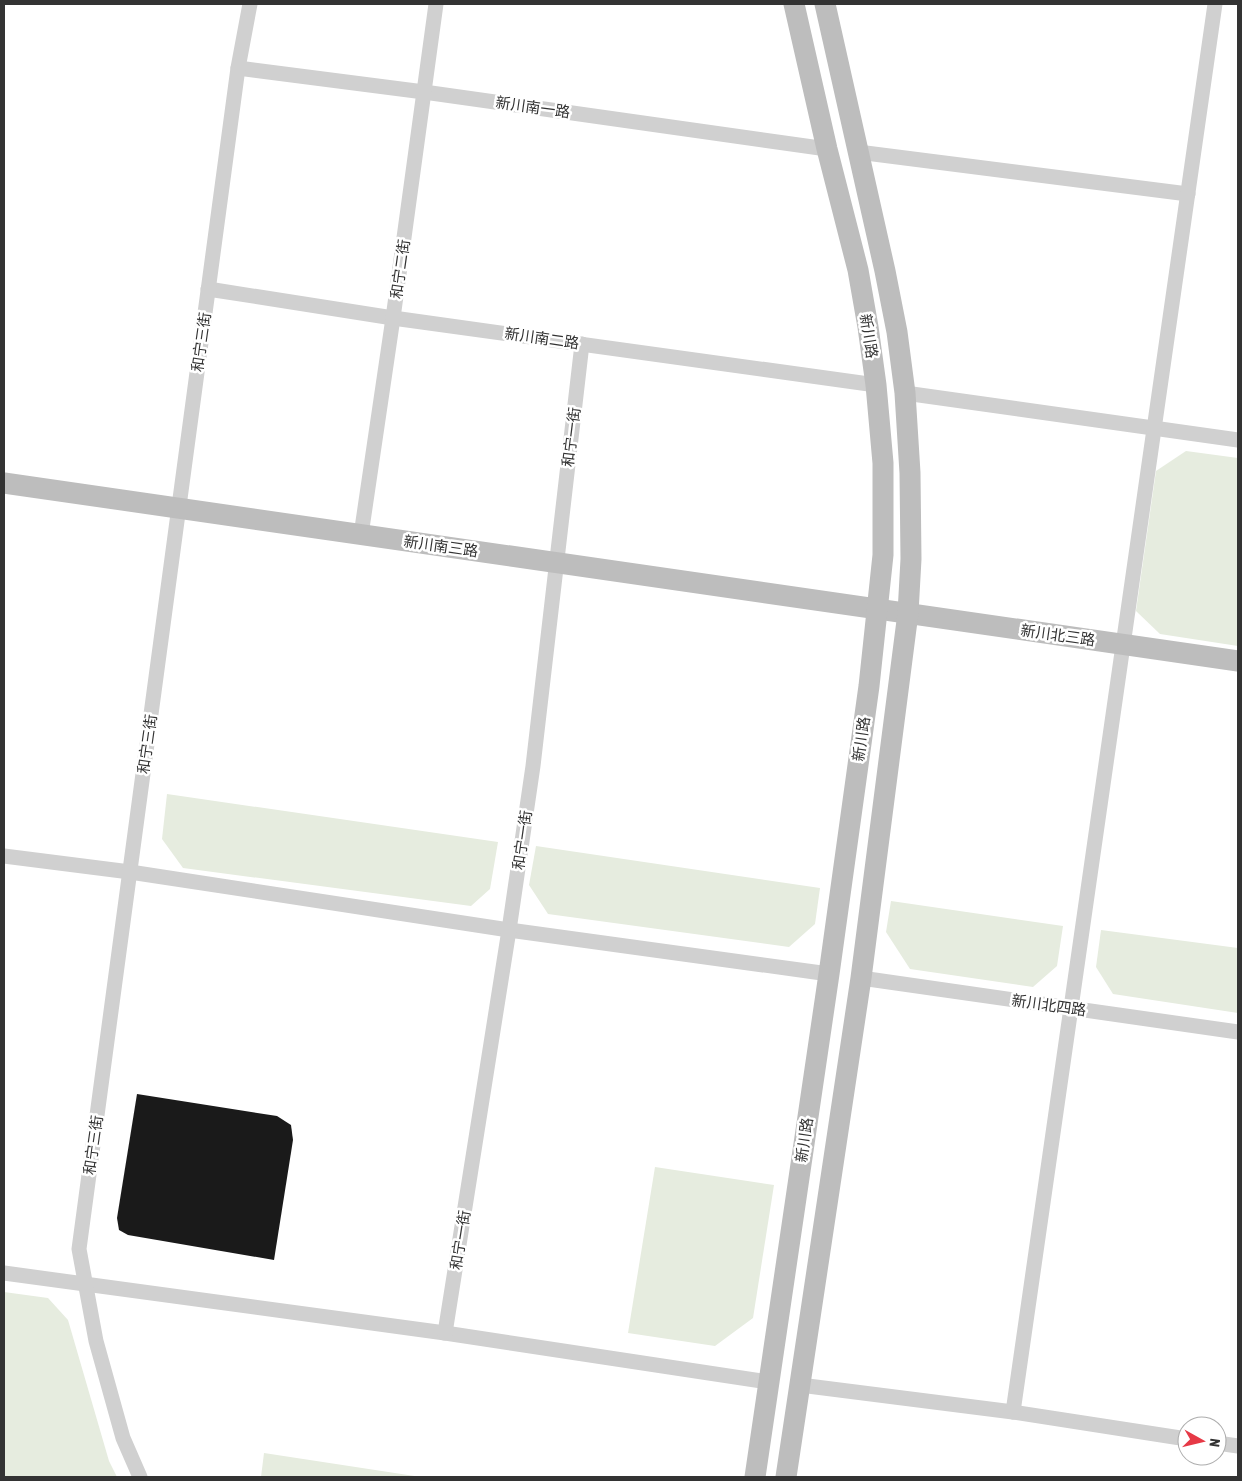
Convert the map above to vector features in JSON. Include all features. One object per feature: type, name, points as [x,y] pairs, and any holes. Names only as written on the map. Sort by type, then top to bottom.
[{"type":"street","name":"和宁三街","points":[[140,1477],[123,1438],[96,1341],[79,1249],[238,68],[250,4]]},
{"type":"street","name":"和宁二街","points":[[361,535],[436,4]]},
{"type":"street","name":"新川路","points":[[755,1477],[869,686],[883,555],[883,463],[876,385],[858,270],[827,149],[794,4]]},
{"type":"street","name":"新川路","points":[[786,1477],[861,978],[908,613],[911,558],[910,473],[904,393],[892,306],[825,4]]},
{"type":"street","points":[[1014,1412],[1215,4]]},
{"type":"street","name":"新川南一路","points":[[238,68],[424,92],[827,149]]},
{"type":"street","points":[[858,152],[1188,194]]},
{"type":"street","name":"新川南二路","points":[[208,290],[393,318],[876,385]]},
{"type":"street","name":"和宁一街","points":[[445,1333],[533,766],[582,344]]},
{"type":"street","points":[[904,393],[1238,440]]},
{"type":"street","name":"新川南三路","points":[[4,484],[878,609]]},
{"type":"street","name":"新川北三路","points":[[878,609],[1238,661]]},
{"type":"street","points":[[4,856],[130,872],[509,930],[829,974]]},
{"type":"street","name":"新川北四路","points":[[861,978],[1238,1032]]},
{"type":"street","points":[[4,1273],[445,1333],[768,1382]]},
{"type":"street","points":[[800,1385],[1014,1412],[1177,1437]]},
{"type":"shaded area","points":[[1186,451],[1238,458],[1238,646],[1160,634],[1136,611],[1156,471]]},
{"type":"shaded area","points":[[167,794],[498,842],[490,889],[471,906],[183,868],[162,839]]},
{"type":"shaded area","points":[[536,846],[820,888],[815,924],[789,947],[548,914],[529,885]]},
{"type":"shaded area","points":[[891,901],[1063,926],[1057,966],[1033,987],[910,969],[886,932]]},
{"type":"shaded area","points":[[1101,930],[1238,948],[1238,1013],[1113,994],[1096,967]]},
{"type":"shaded area","points":[[655,1167],[774,1185],[753,1318],[715,1346],[628,1333]]},
{"type":"shaded area","points":[[4,1292],[48,1298],[68,1320],[109,1461],[117,1477],[4,1477]]},
{"type":"shaded area","points":[[264,1453],[421,1477],[261,1477]]},
{"type":"building","points":[[137,1094],[277,1116],[291,1125],[293,1140],[274,1260],[128,1235],[119,1230],[117,1218]]}]
